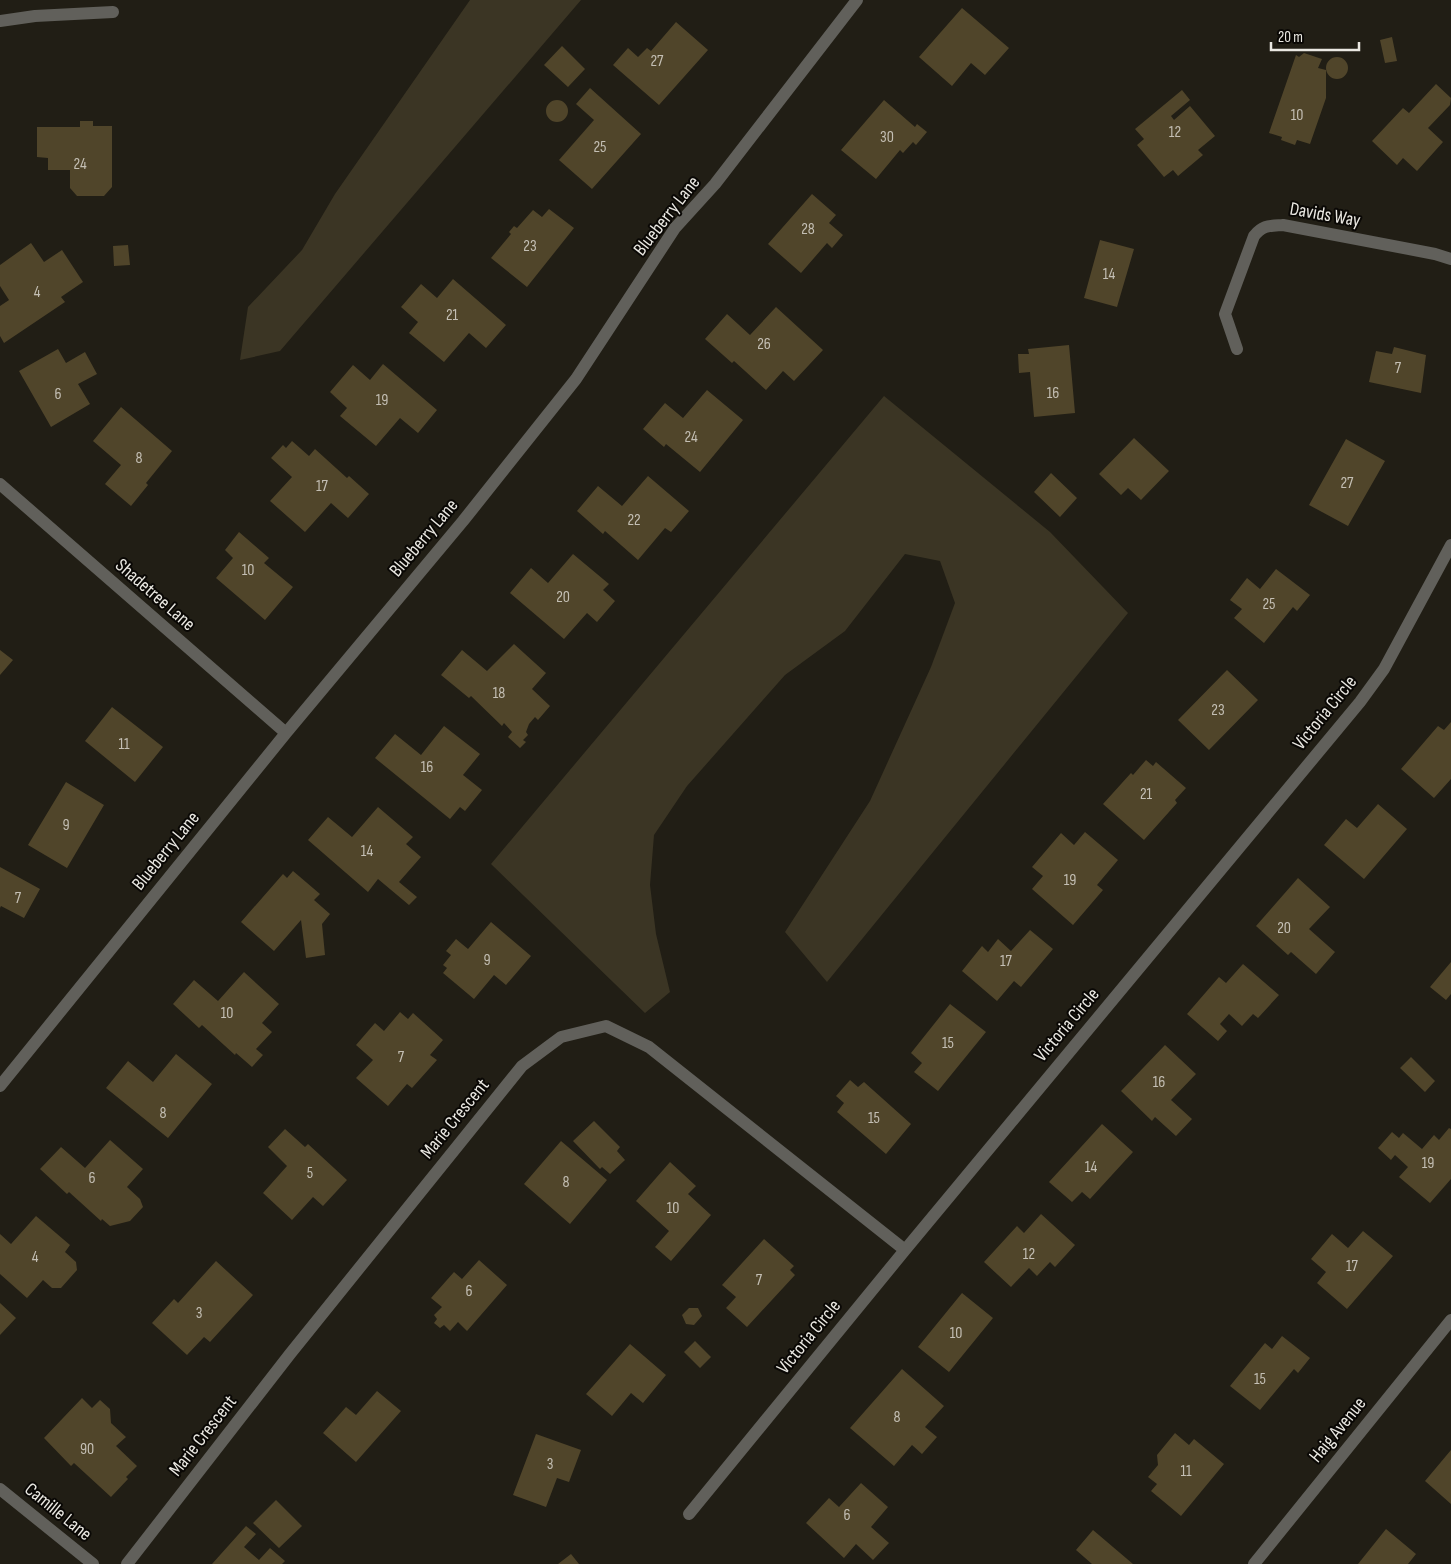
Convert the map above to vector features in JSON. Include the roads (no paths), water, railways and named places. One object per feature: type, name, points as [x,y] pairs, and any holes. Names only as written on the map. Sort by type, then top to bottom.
[{"type":"street","name":"Blueberry Lane","points":[[0,1086],[286,733],[463,521],[576,379],[676,228],[715,184],[857,0]]},
{"type":"street","points":[[0,21],[35,16],[113,12]]},
{"type":"street","name":"Davids Way","points":[[1237,349],[1225,314],[1254,236],[1260,229],[1268,226],[1283,225],[1435,254],[1451,259]]},
{"type":"street","name":"Shadetree Lane","points":[[0,484],[286,733]]},
{"type":"street","name":"Victoria Circle","points":[[690,1514],[905,1250],[1360,702],[1384,669],[1451,545]]},
{"type":"street","name":"Marie Crescent","points":[[127,1564],[290,1354],[522,1066],[561,1037],[606,1026],[648,1047],[905,1250]]},
{"type":"street","name":"Haig Avenue","points":[[1254,1564],[1451,1320]]},
{"type":"street","name":"Camille Lane","points":[[0,1489],[93,1564]]}]
